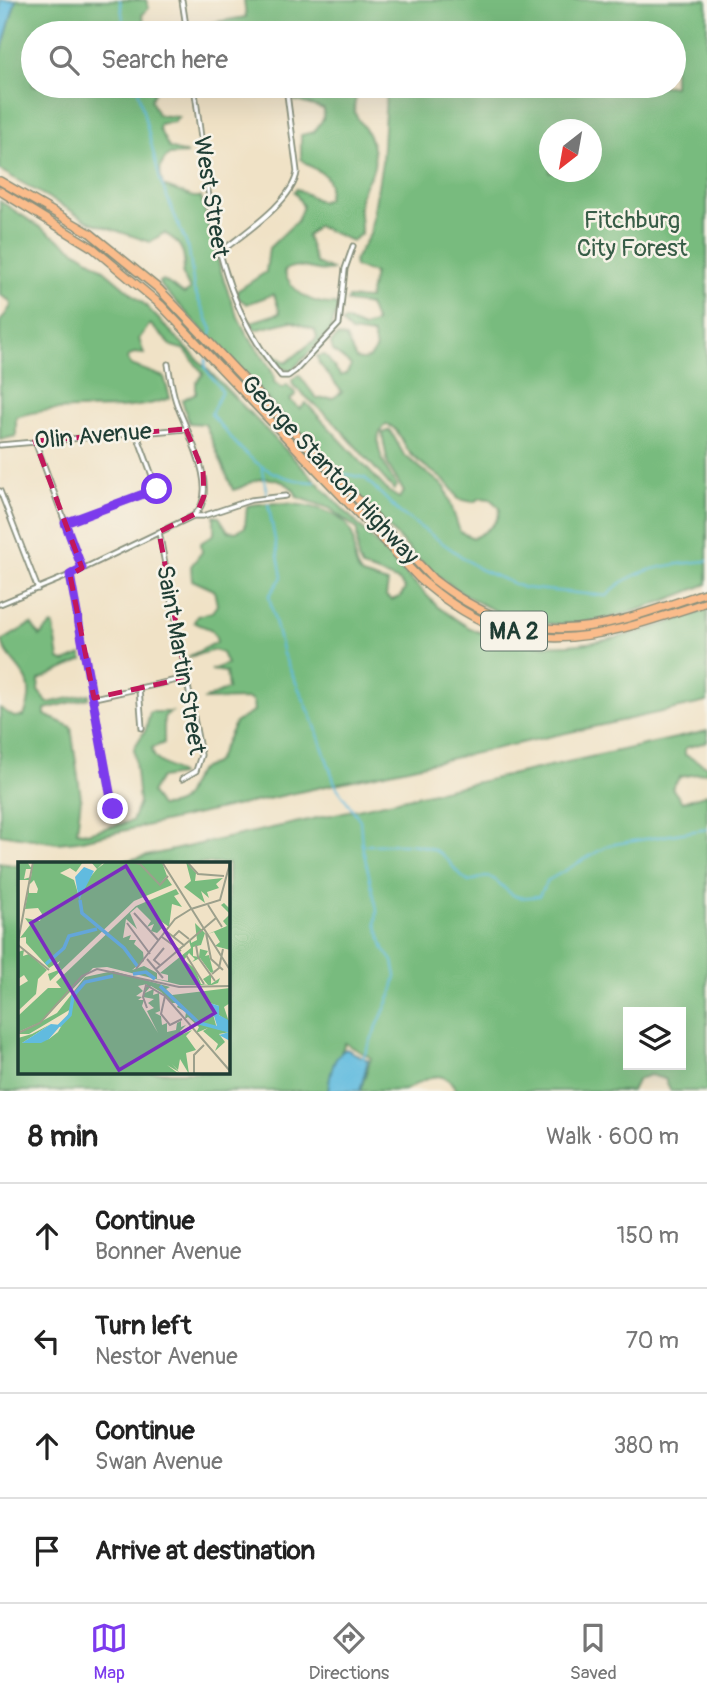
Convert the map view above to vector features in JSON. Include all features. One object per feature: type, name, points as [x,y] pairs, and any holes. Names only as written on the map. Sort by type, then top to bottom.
[{"type":"highway","name":"George Stanton Highway","points":[[0,181],[54,210],[108,247],[159,289],[200,332],[214,360],[419,578],[446,600],[476,618],[528,635],[579,638],[626,629],[707,603]]},
{"type":"highway","name":"George Stanton Highway","points":[[0,191],[52,220],[111,261],[162,305],[206,346],[433,579],[486,613],[538,628],[587,629],[623,621],[707,592]]},
{"type":"street","points":[[182,0],[185,21]]},
{"type":"street","name":"West Street","points":[[196,98],[218,254],[248,329],[281,376],[288,376],[295,371],[337,328],[342,314],[345,269],[353,246]]},
{"type":"street","points":[[218,254],[284,198],[295,181],[287,98]]},
{"type":"street","points":[[168,364],[174,399],[205,482],[203,502],[193,516]]},
{"type":"street","name":"Olin Avenue","points":[[0,446],[186,429]]},
{"type":"street","points":[[65,523],[157,489],[136,432]]},
{"type":"street","points":[[35,441],[82,568]]},
{"type":"street","points":[[0,491],[38,589]]},
{"type":"street","points":[[0,604],[70,575],[193,516],[203,516],[251,500],[286,496]]},
{"type":"street","name":"Saint Martin Street","points":[[159,532],[201,761],[196,771],[182,779]]},
{"type":"street","points":[[70,575],[113,809]]},
{"type":"street","points":[[94,698],[186,678]]},
{"type":"street","points":[[139,689],[142,728]]},
{"type":"highlighted area","points":[[186,429],[203,472],[204,496],[197,513],[159,532],[186,678],[94,698],[70,575],[82,568],[35,441]]},
{"type":"green space","name":"Fitchburg City Forest","points":[[16,0],[146,0],[149,8],[142,15],[144,21],[21,21],[21,98],[152,98],[158,115],[179,117],[174,122],[160,124],[159,129],[169,148],[187,154],[169,155],[165,159],[160,169],[163,186],[193,197],[201,197],[230,298],[245,331],[271,371],[274,382],[282,388],[287,385],[296,394],[290,400],[300,409],[306,403],[388,491],[399,498],[404,492],[388,465],[382,433],[390,430],[404,455],[445,487],[460,532],[473,538],[487,530],[498,518],[500,508],[490,499],[481,498],[473,502],[458,499],[442,479],[407,449],[395,429],[386,424],[378,438],[378,446],[384,464],[397,486],[394,490],[336,424],[293,385],[292,380],[299,375],[317,399],[333,398],[342,392],[319,363],[317,356],[325,355],[341,376],[347,373],[351,365],[333,351],[331,343],[338,336],[346,338],[356,359],[368,359],[376,350],[373,335],[351,332],[342,323],[345,320],[363,328],[376,323],[369,305],[347,302],[348,298],[369,299],[374,273],[355,267],[354,261],[370,234],[382,162],[386,98],[686,98],[686,21],[222,21],[246,17],[244,0],[707,0],[707,584],[627,613],[592,622],[559,624],[526,620],[492,609],[457,590],[420,561],[161,286],[159,282],[163,280],[184,294],[190,290],[182,273],[184,260],[179,245],[164,233],[150,242],[91,222],[0,170],[0,56]]},
{"type":"green space","points":[[356,98],[355,112],[372,144],[374,168],[360,200],[361,234],[352,241],[317,226],[307,236],[316,263],[332,270],[320,271],[296,266],[284,271],[298,292],[312,300],[336,304],[338,308],[329,333],[292,370],[276,365],[258,343],[286,363],[317,338],[315,330],[291,321],[255,330],[251,322],[280,313],[274,294],[247,304],[238,298],[237,291],[266,272],[269,248],[297,221],[303,206],[294,191],[297,189],[321,202],[327,199],[327,178],[301,159],[301,135],[314,132],[323,119],[324,109],[293,100]]},
{"type":"green space","points":[[0,201],[98,265],[143,303],[438,607],[474,630],[503,640],[533,645],[562,645],[620,637],[707,610],[707,702],[77,841],[57,843],[0,834],[0,708],[14,717],[24,716],[29,701],[27,680],[2,641],[31,624],[40,636],[51,625],[54,627],[59,659],[65,662],[81,655],[83,660],[39,680],[38,691],[48,703],[89,694],[89,698],[45,709],[45,715],[71,727],[81,798],[77,831],[87,833],[132,821],[139,803],[134,748],[146,729],[150,712],[171,712],[164,717],[164,743],[152,748],[159,761],[180,775],[160,778],[151,793],[160,806],[182,800],[198,772],[217,761],[235,723],[254,711],[253,702],[249,699],[203,700],[228,689],[226,672],[211,670],[227,664],[222,653],[215,650],[188,657],[217,642],[214,632],[194,622],[197,616],[212,612],[217,605],[214,590],[192,580],[191,566],[202,552],[201,543],[214,534],[214,516],[219,517],[228,531],[236,532],[245,527],[247,506],[274,503],[321,509],[345,523],[352,534],[356,565],[362,575],[388,583],[386,596],[391,600],[400,597],[405,589],[399,581],[362,567],[358,559],[357,529],[329,508],[297,497],[292,488],[271,479],[256,480],[233,490],[205,424],[189,423],[182,400],[196,393],[196,383],[203,374],[185,350],[172,346],[150,324],[139,339],[144,354],[134,353],[127,358],[131,365],[164,377],[170,398],[132,407],[35,412],[16,417],[16,436],[0,440],[0,322],[11,306],[10,301],[0,295]]},
{"type":"green space","points":[[707,731],[707,742],[685,748],[685,755],[707,766],[707,772],[680,777],[672,788],[682,802],[707,794],[707,1091],[671,1091],[665,1079],[650,1075],[638,1079],[632,1091],[457,1091],[445,1078],[439,1076],[425,1079],[405,1090],[360,1091],[371,1058],[345,1043],[330,1078],[328,1091],[0,1091],[0,863],[18,866],[18,1074],[229,1074],[229,862],[119,862]]},
{"type":"water","points":[[0,0],[16,0],[0,56]]},
{"type":"water","points":[[346,1049],[368,1060],[360,1091],[328,1091],[335,1061]]},
{"type":"waterway","points":[[120,0],[123,21]]},
{"type":"waterway","points":[[140,98],[160,180],[189,250],[194,290],[212,330],[210,339]]},
{"type":"waterway","points":[[206,359],[205,368],[222,391],[211,414],[233,440],[267,470],[281,476],[315,482]]},
{"type":"waterway","points":[[262,468],[267,495]]},
{"type":"waterway","points":[[345,474],[365,478],[399,512],[479,569],[524,588],[607,596],[627,579],[640,573],[666,566],[707,561]]},
{"type":"waterway","points":[[268,503],[282,577],[269,596],[283,654],[313,720],[336,786],[360,820],[362,845],[377,909],[376,923],[384,949],[393,961],[396,976],[392,993],[363,1058]]},
{"type":"waterway","points":[[362,845],[412,844],[432,849],[445,857],[469,882],[478,878],[491,878],[515,896],[527,898],[539,896],[547,881],[609,845],[707,829]]},
{"type":"route","points":[[113,809],[70,575],[82,568],[65,523],[157,489]]}]
